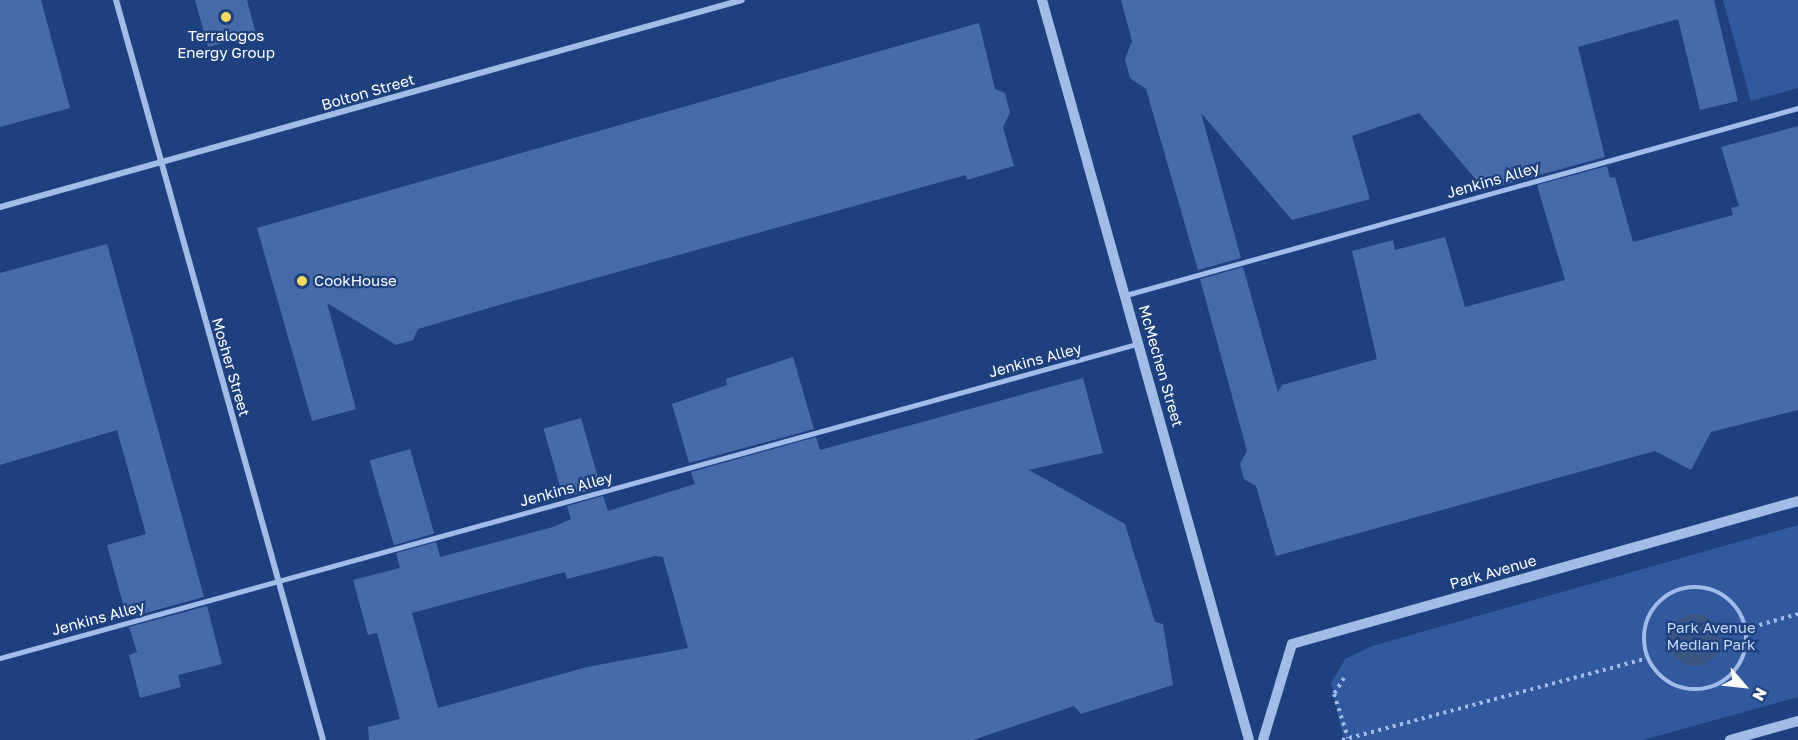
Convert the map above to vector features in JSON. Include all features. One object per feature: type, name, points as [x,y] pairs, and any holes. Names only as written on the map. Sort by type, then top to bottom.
[{"type":"street","name":"Mosher Street","points":[[116,0],[323,740]]},
{"type":"street","name":"Bolton Street","points":[[0,207],[742,0]]},
{"type":"street","name":"McMechen Street","points":[[1042,0],[1249,740]]},
{"type":"street","name":"Park Avenue","points":[[1263,740],[1292,644],[1798,501]]},
{"type":"street","points":[[1730,740],[1798,721]]},
{"type":"lane","name":"Jenkins Alley","points":[[1126,295],[1798,108]]},
{"type":"lane","name":"Jenkins Alley","points":[[0,658],[1139,344]]},
{"type":"path","points":[[1681,589],[1714,591],[1740,613],[1745,629],[1740,662],[1731,674],[1709,686],[1685,688],[1669,682],[1648,658],[1646,624],[1653,609],[1681,589]]},
{"type":"path","points":[[1745,629],[1798,614]]},
{"type":"path","points":[[1342,740],[1648,658]]},
{"type":"path","points":[[1344,678],[1334,694],[1349,739]]},
{"type":"green space","points":[[1723,0],[1798,0],[1798,88],[1751,101]]},
{"type":"green space","name":"Park Avenue Median Park","points":[[1798,525],[1798,697],[1643,740],[1344,740],[1331,683],[1345,659],[1372,646]]},
{"type":"shaded area","points":[[1690,614],[1700,614],[1714,621],[1721,640],[1714,659],[1700,666],[1690,666],[1680,662],[1673,655],[1669,645],[1669,635],[1673,625],[1680,618]]},
{"type":"building","points":[[0,0],[41,0],[70,108],[0,127]]},
{"type":"building","name":"Terralogos Energy Group","points":[[195,0],[247,0],[256,34],[208,47]]},
{"type":"building","points":[[1121,0],[1714,0],[1738,101],[1700,110],[1678,19],[1578,47],[1605,157],[1485,190],[1419,113],[1352,136],[1370,199],[1292,220],[1201,113],[1241,258],[1198,270],[1146,89],[1130,78],[1125,59],[1132,41]]},
{"type":"building","points":[[979,23],[995,89],[1005,93],[1010,113],[1003,127],[1014,166],[967,180],[966,175],[506,303],[418,329],[413,340],[396,345],[327,303],[356,409],[312,421],[257,228]]},
{"type":"building","points":[[1798,126],[1798,410],[1711,432],[1691,470],[1655,451],[1276,556],[1256,486],[1244,479],[1240,464],[1247,451],[1200,279],[1243,267],[1278,392],[1282,385],[1377,359],[1352,251],[1393,240],[1395,250],[1445,237],[1465,307],[1565,280],[1537,185],[1607,166],[1610,178],[1615,177],[1633,242],[1733,215],[1731,208],[1739,206],[1721,147]]},
{"type":"building","points":[[107,244],[204,597],[127,618],[107,545],[146,534],[117,430],[0,465],[0,273]]},
{"type":"building","points":[[793,357],[814,429],[689,463],[672,404],[727,385],[726,379]]},
{"type":"building","points":[[1083,378],[1103,453],[1029,470],[1125,524],[1155,622],[1163,624],[1173,685],[1081,714],[1074,706],[973,740],[369,740],[368,727],[400,719],[377,633],[368,635],[353,580],[400,568],[396,553],[436,542],[440,557],[553,527],[571,519],[567,506],[603,496],[608,511],[695,484],[691,472],[816,437],[820,450]],"holes":[[[655,556],[663,557],[688,648],[587,667],[438,708],[412,613],[565,572],[567,579]]]},
{"type":"building","points":[[581,418],[601,487],[563,498],[544,429]]},
{"type":"building","points":[[410,449],[434,534],[394,545],[370,461]]},
{"type":"building","points":[[207,606],[222,664],[178,675],[181,687],[140,698],[129,655],[137,652],[129,627]]},
{"type":"place","name":"Terralogos Energy Group","points":[[226,17]]},
{"type":"place","name":"CookHouse","points":[[302,281]]}]
